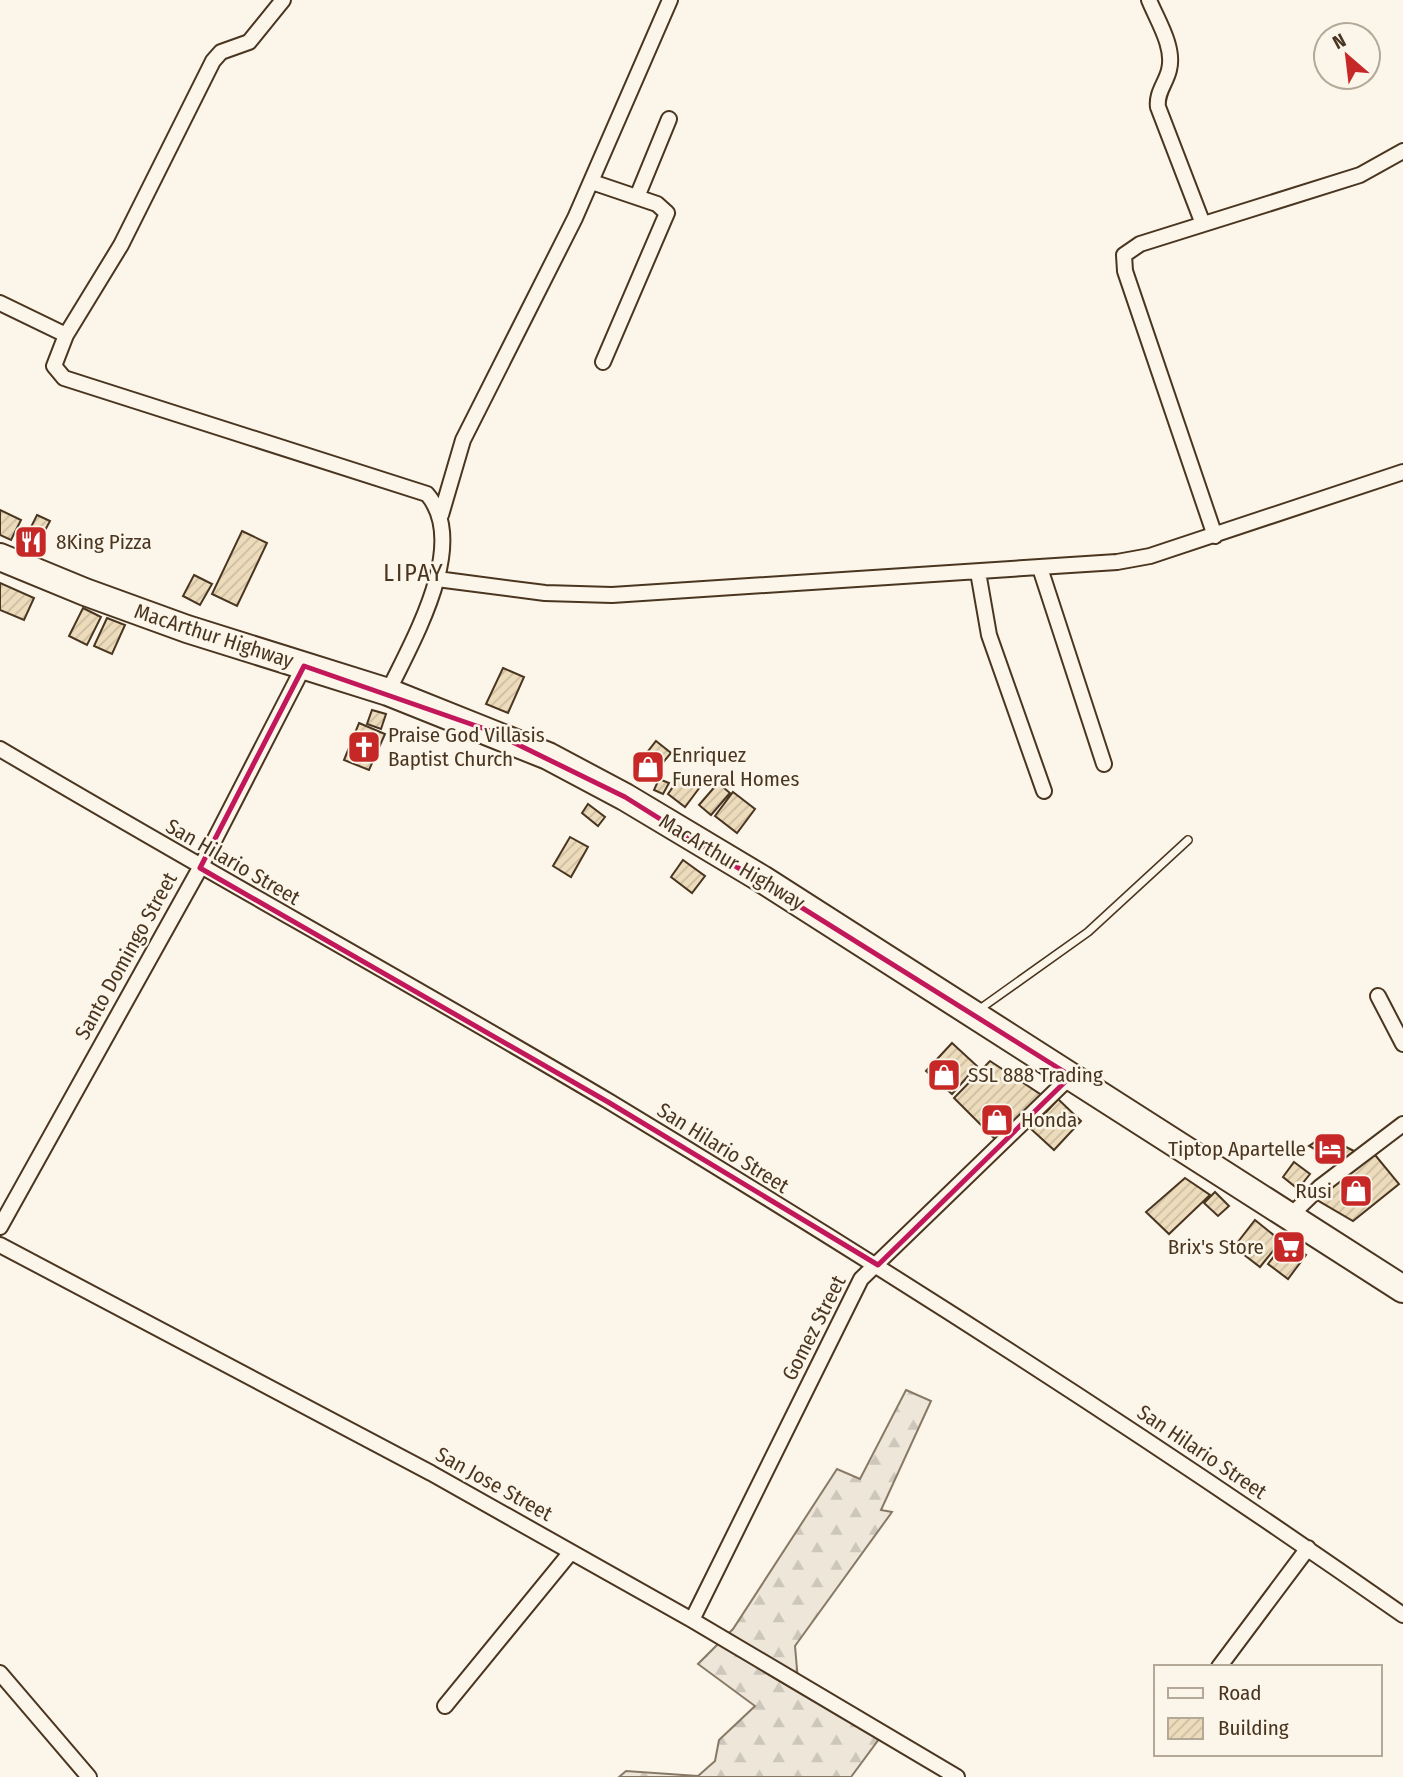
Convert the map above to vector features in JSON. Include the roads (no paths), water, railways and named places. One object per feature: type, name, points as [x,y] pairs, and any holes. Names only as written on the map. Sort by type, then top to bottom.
[{"type":"highway","name":"MacArthur Highway","points":[[0,557],[98,597],[388,692],[500,735],[625,797],[762,879],[1403,1289]]},
{"type":"street","points":[[283,0],[249,42],[221,52],[213,61],[121,245],[66,335],[54,366],[64,378],[414,487],[426,494],[440,515]]},
{"type":"street","points":[[388,692],[424,615],[437,579],[440,515],[463,440],[592,182],[670,0]]},
{"type":"street","points":[[1149,0],[1169,50],[1171,62],[1157,103],[1203,224]]},
{"type":"street","points":[[637,197],[669,119]]},
{"type":"street","points":[[1215,536],[1123,260],[1128,249],[1360,175],[1403,151]]},
{"type":"street","points":[[592,182],[664,208],[667,216],[603,362]]},
{"type":"street","points":[[0,303],[66,335]]},
{"type":"street","points":[[437,579],[545,593],[612,595],[1040,568],[1150,556],[1403,472]]},
{"type":"street","points":[[1040,568],[1104,764]]},
{"type":"street","points":[[978,572],[989,635],[1044,792]]},
{"type":"street","name":"Santo Domingo Street","points":[[0,1227],[200,868],[304,666]]},
{"type":"street","name":"San Hilario Street","points":[[0,749],[200,868],[597,1095],[878,1265],[1308,1548],[1403,1615]]},
{"type":"street","points":[[1378,996],[1403,1044]]},
{"type":"street","name":"Gomez Street","points":[[692,1620],[861,1279],[1071,1076]]},
{"type":"street","points":[[1289,1217],[1320,1187],[1403,1124]]},
{"type":"street","name":"San Jose Street","points":[[0,1245],[431,1473],[692,1620],[957,1777]]},
{"type":"street","points":[[1220,1665],[1308,1548]]},
{"type":"street","points":[[444,1706],[571,1552]]},
{"type":"street","points":[[0,1673],[89,1777]]},
{"type":"lane","points":[[973,1014],[1088,932],[1188,840]]},
{"type":"place","name":"8King Pizza","points":[[31,542]]},
{"type":"place","name":"Praise God Villasis Baptist Church","points":[[364,747]]},
{"type":"place","name":"Enriquez Funeral Homes","points":[[648,767]]},
{"type":"place","name":"SSL 888 Trading","points":[[944,1075]]},
{"type":"place","name":"Honda","points":[[997,1120]]},
{"type":"place","name":"Tiptop Apartelle","points":[[1330,1149]]},
{"type":"place","name":"Rusi","points":[[1356,1191]]},
{"type":"place","name":"Brix's Store","points":[[1289,1247]]},
{"type":"district","name":"LIPAY","points":[[414,573]]}]
